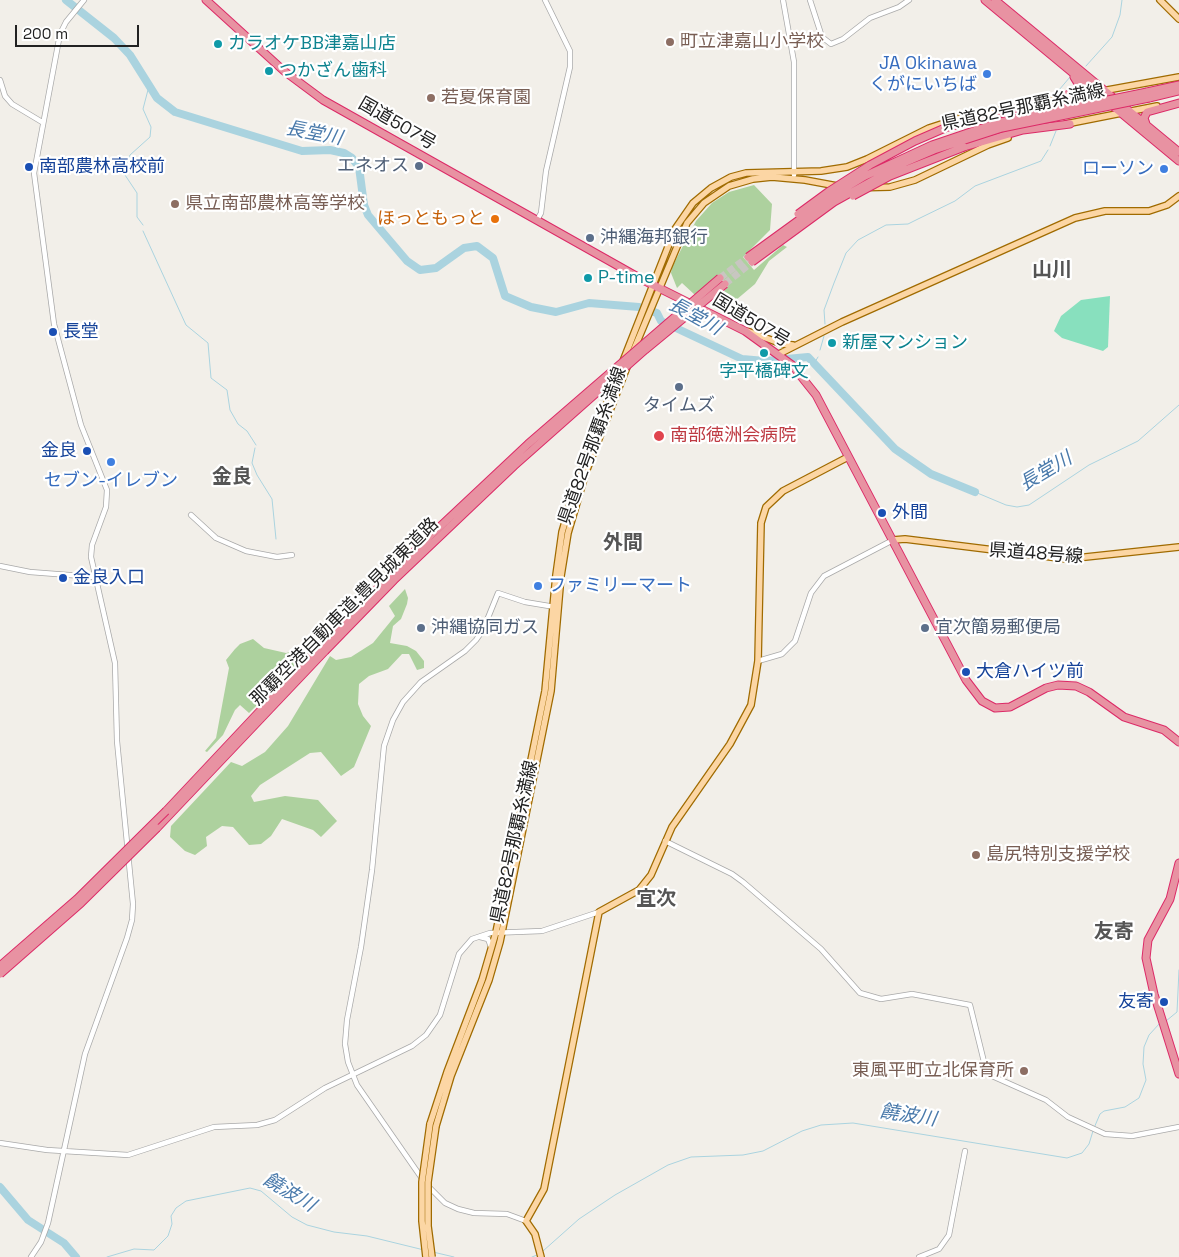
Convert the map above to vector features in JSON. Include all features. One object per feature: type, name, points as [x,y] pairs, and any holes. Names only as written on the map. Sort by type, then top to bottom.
[{"type":"highway","name":"国道507号","points":[[206,0],[309,91],[656,287],[745,331],[780,354],[792,365],[816,395],[966,680],[982,701],[995,708],[1010,707],[1046,688],[1069,685],[1089,692],[1124,717],[1164,730],[1179,742]]},
{"type":"highway","points":[[985,0],[1179,161]]},
{"type":"highway","points":[[995,0],[1179,152]]},
{"type":"highway","points":[[1059,99],[1079,87],[1068,69]]},
{"type":"highway","points":[[1115,102],[1179,85]]},
{"type":"highway","points":[[750,260],[865,176],[932,145],[1000,122],[1179,91]]},
{"type":"highway","points":[[773,242],[810,205],[852,176],[915,141],[945,128],[1039,102]]},
{"type":"highway","points":[[1148,126],[1144,118],[1147,112],[1179,102]]},
{"type":"highway","points":[[773,242],[873,185],[964,147],[1023,130],[1070,124]]},
{"type":"highway","name":"那覇空港自動車道;豊見城東道路","points":[[0,974],[81,904],[157,828],[431,535],[534,439],[723,281]]},
{"type":"highway","name":"那覇空港自動車道;豊見城東道路","points":[[0,966],[77,899],[166,811],[323,649]]},
{"type":"highway","points":[[1179,863],[1170,899],[1152,930],[1147,945],[1148,971],[1179,1074]]},
{"type":"main road","points":[[1160,0],[1179,19]]},
{"type":"main road","name":"県道82号那覇糸満線","points":[[432,1257],[428,1226],[427,1190],[433,1125],[489,980],[549,699],[556,607],[573,512],[679,222],[705,192],[718,183],[738,175],[764,171],[821,171],[847,167],[867,159],[906,138],[947,122],[1039,102],[1179,77]]},
{"type":"main road","name":"県道82号那覇糸満線","points":[[656,287],[681,233],[693,213],[722,190],[742,181],[765,177],[794,179],[848,188],[890,187],[915,180],[988,145],[1017,135],[1179,102]]},
{"type":"main road","points":[[780,354],[794,345],[1075,218],[1106,211],[1149,211],[1166,205],[1179,196]]},
{"type":"main road","points":[[745,331],[782,344],[794,345]]},
{"type":"main road","points":[[541,1256],[535,1234],[526,1221],[544,1189],[599,912],[639,890],[652,875],[664,841],[745,720],[751,705],[758,661],[763,514],[771,501],[783,491],[848,457]]},
{"type":"main road","name":"県道48号線","points":[[893,540],[904,539],[1067,560],[1179,547]]},
{"type":"main road","name":"県道82号那覇糸満線","points":[[426,1257],[422,1222],[422,1182],[433,1125],[491,948],[499,932]]},
{"type":"street","points":[[32,1257],[42,1242],[48,1223],[85,1054],[127,938],[132,920],[133,904],[117,750],[116,663],[94,577],[91,552],[106,507],[107,490],[81,425],[52,314],[34,173],[42,122],[60,34],[71,14],[84,0]]},
{"type":"street","points":[[537,220],[541,212],[546,170],[570,67],[570,51],[545,0]]},
{"type":"street","points":[[783,0],[794,62],[794,179]]},
{"type":"street","points":[[810,0],[822,37],[831,44],[843,39],[870,18],[899,7],[909,0]]},
{"type":"street","points":[[0,80],[5,96],[12,104],[42,122]]},
{"type":"street","points":[[191,515],[216,538],[246,551],[277,557],[292,555]]},
{"type":"street","points":[[758,661],[782,654],[795,641],[811,593],[824,576],[893,540]]},
{"type":"street","points":[[0,566],[30,572],[94,577]]},
{"type":"street","points":[[526,1221],[507,1214],[474,1213],[458,1209],[435,1194],[385,1127],[353,1075],[345,1044],[347,1020],[361,947],[384,746],[393,720],[403,702],[421,682],[465,651],[476,640],[483,630],[498,593],[525,602],[556,607]]},
{"type":"street","points":[[664,841],[732,874],[744,882],[821,948],[860,993],[881,999],[912,994],[970,1006],[986,1070],[1008,1084],[1046,1100],[1068,1117],[1099,1132],[1127,1136],[1179,1127]]},
{"type":"street","points":[[0,1143],[128,1155],[214,1127],[257,1125],[281,1116],[325,1088],[412,1046],[426,1035],[440,1015],[459,954],[465,944],[476,937],[499,932],[542,931],[599,912]]},
{"type":"street","points":[[476,937],[488,939],[491,948]]},
{"type":"street","points":[[919,1257],[939,1249],[949,1235],[965,1151]]},
{"type":"green space","points":[[754,185],[772,204],[770,230],[743,257],[754,270],[783,245],[787,247],[769,261],[755,284],[736,300],[717,300],[712,305],[710,304],[728,287],[720,276],[695,295],[682,283],[677,288],[671,273],[672,267],[696,221],[712,203],[729,192]]},
{"type":"green space","points":[[1110,296],[1108,347],[1103,351],[1062,338],[1054,331],[1061,316],[1081,300]]},
{"type":"green space","points":[[405,589],[408,598],[407,604],[401,619],[393,626],[390,643],[407,646],[416,651],[424,661],[424,668],[417,670],[409,654],[402,654],[388,669],[369,676],[359,684],[358,704],[363,716],[371,726],[354,767],[341,776],[321,752],[310,753],[260,785],[251,796],[254,802],[285,796],[318,800],[337,821],[321,837],[313,830],[282,819],[271,836],[261,844],[249,845],[233,827],[222,826],[206,837],[207,846],[195,855],[185,851],[170,837],[171,826],[231,762],[242,766],[265,752],[288,726],[330,656],[336,660],[351,657],[373,643],[395,616],[389,606]]},
{"type":"green space","points":[[318,633],[324,639],[249,713],[240,705],[235,710],[223,735],[207,752],[205,751],[216,738],[229,668],[226,660],[235,649],[240,644],[253,639],[264,648],[286,653],[299,650]]},
{"type":"waterway","name":"長堂川","points":[[66,0],[114,38],[130,55],[157,98],[175,112],[302,151],[330,150],[344,153],[352,158],[359,167],[364,205],[368,215],[407,261],[420,270],[436,268],[464,248],[477,246],[493,258],[505,296],[531,307],[556,312],[589,303],[639,307],[657,313],[661,321],[742,359],[765,361],[808,357],[895,449],[931,474],[975,492]]},
{"type":"waterway","points":[[1086,66],[1112,37],[1120,15],[1122,0]]},
{"type":"waterway","points":[[1059,90],[1070,77]]},
{"type":"waterway","points":[[143,225],[137,217],[137,193],[123,172],[130,155],[150,137],[151,127],[143,109],[149,86]]},
{"type":"waterway","points":[[1050,146],[1056,131]]},
{"type":"waterway","points":[[825,324],[824,310],[834,283],[846,253],[858,240],[886,225],[908,224],[955,201],[975,186],[1041,161],[1048,150]]},
{"type":"waterway","points":[[143,231],[186,325],[208,343],[211,378],[227,390],[230,410],[238,424],[247,431],[256,445]]},
{"type":"waterway","points":[[820,350],[824,336]]},
{"type":"waterway","name":"長堂川","points":[[815,362],[818,357]]},
{"type":"waterway","name":"長堂川","points":[[975,492],[1006,505],[1017,507],[1029,505],[1089,465],[1138,441],[1179,405]]},
{"type":"waterway","points":[[255,448],[252,463],[272,499],[276,539]]},
{"type":"waterway","name":"饒波川","points":[[1166,1021],[1177,1012],[1179,970]]},
{"type":"waterway","name":"饒波川","points":[[1094,1128],[1100,1114],[1104,1111],[1125,1107],[1139,1098],[1146,1080],[1143,1064],[1144,1047],[1149,1035],[1160,1023]]},
{"type":"waterway","name":"饒波川","points":[[543,1251],[579,1219],[615,1195],[668,1165],[691,1157],[743,1155],[763,1151],[802,1131],[821,1125],[853,1123],[1067,1158],[1082,1153],[1089,1144],[1093,1131]]},
{"type":"waterway","name":"饒波川","points":[[0,1187],[28,1220],[64,1243],[76,1257]]},
{"type":"waterway","name":"饒波川","points":[[107,1257],[134,1249],[154,1250],[168,1236],[172,1224],[171,1216],[176,1208],[186,1201],[250,1188],[261,1191],[292,1217],[307,1225],[334,1232],[367,1236],[424,1250]]},
{"type":"waterway","name":"饒波川","points":[[433,1252],[454,1257]]},
{"type":"waterway","name":"饒波川","points":[[532,1257],[537,1255]]},
{"type":"tunnel","points":[[720,278],[748,257]]},
{"type":"tunnel","points":[[725,284],[752,262]]},
{"type":"place","name":"町立津嘉山小学校","points":[[670,42]]},
{"type":"place","name":"カラオケBB津嘉山店","points":[[218,44]]},
{"type":"place","name":"つかざん歯科","points":[[269,71]]},
{"type":"place","name":"JA Okinawa くがにいちば","points":[[987,74]]},
{"type":"place","name":"若夏保育園","points":[[431,98]]},
{"type":"place","name":"エネオス","points":[[419,166]]},
{"type":"place","name":"南部農林高校前","points":[[29,167]]},
{"type":"place","name":"ローソン","points":[[1164,169]]},
{"type":"place","name":"県立南部農林高等学校","points":[[175,204]]},
{"type":"place","name":"ほっともっと","points":[[495,219]]},
{"type":"place","name":"沖縄海邦銀行","points":[[590,238]]},
{"type":"place","name":"P-time","points":[[588,278]]},
{"type":"place","name":"長堂","points":[[53,332]]},
{"type":"place","name":"新屋マンション","points":[[832,343]]},
{"type":"place","name":"字平橋碑文","points":[[764,353]]},
{"type":"place","name":"タイムズ","points":[[679,387]]},
{"type":"place","name":"南部徳洲会病院","points":[[659,436]]},
{"type":"place","name":"金良","points":[[87,451]]},
{"type":"place","name":"セブン-イレブン","points":[[111,462]]},
{"type":"place","name":"外間","points":[[882,513]]},
{"type":"place","name":"金良入口","points":[[63,578]]},
{"type":"place","name":"ファミリーマート","points":[[538,586]]},
{"type":"place","name":"沖縄協同ガス","points":[[421,628]]},
{"type":"place","name":"宜次簡易郵便局","points":[[925,628]]},
{"type":"place","name":"大倉ハイツ前","points":[[966,672]]},
{"type":"place","name":"島尻特別支援学校","points":[[976,855]]},
{"type":"place","name":"友寄","points":[[1164,1002]]},
{"type":"place","name":"東風平町立北保育所","points":[[1024,1071]]},
{"type":"district","name":"山川","points":[[1052,271]]},
{"type":"district","name":"金良","points":[[232,478]]},
{"type":"district","name":"外間","points":[[623,544]]},
{"type":"district","name":"宜次","points":[[656,900]]},
{"type":"district","name":"友寄","points":[[1114,933]]}]
